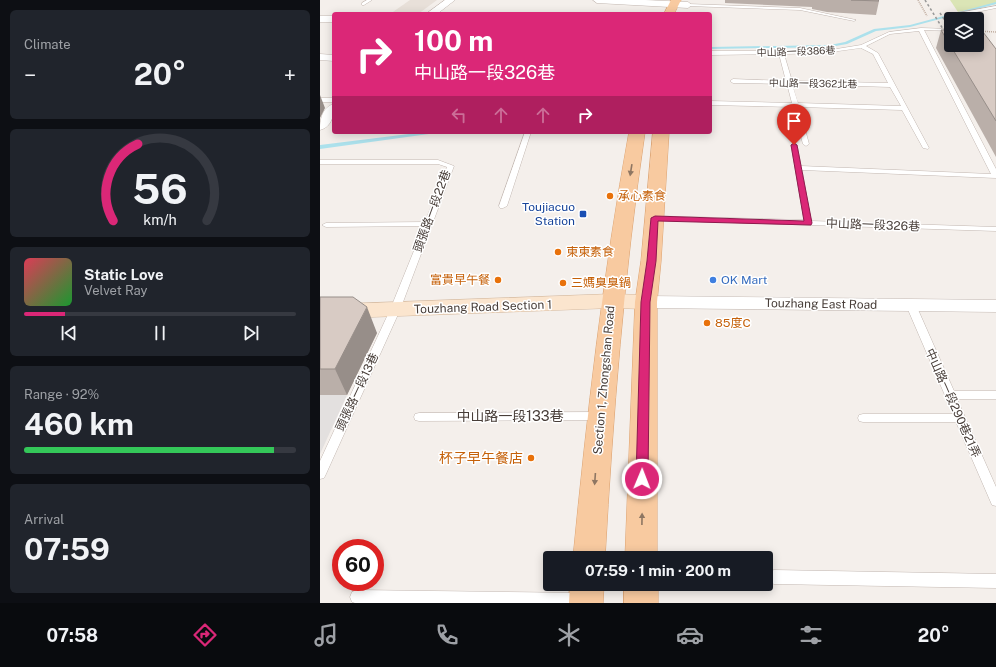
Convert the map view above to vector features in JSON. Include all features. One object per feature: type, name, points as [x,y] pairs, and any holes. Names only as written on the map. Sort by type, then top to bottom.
[{"type":"main road","points":[[670,12],[675,2]]},
{"type":"main road","name":"Section 1, Zhongshan Road","points":[[590,551],[600,416],[612,301],[637,134]]},
{"type":"main road","points":[[641,551],[646,302],[655,218],[661,134]]},
{"type":"main road","points":[[641,591],[641,603]]},
{"type":"street","points":[[434,12],[451,0]]},
{"type":"street","points":[[597,0],[675,2],[688,6]]},
{"type":"street","points":[[320,19],[332,19]]},
{"type":"street","points":[[320,58],[332,58]]},
{"type":"street","points":[[320,126],[332,111]]},
{"type":"street","name":"Touzhang Road Section 1","points":[[320,312],[612,301],[646,302]]},
{"type":"street","name":"Touzhang East Road","points":[[646,302],[996,306]]},
{"type":"lane","points":[[363,4],[370,0]]},
{"type":"lane","points":[[688,6],[800,7],[854,20]]},
{"type":"lane","points":[[970,12],[996,7]]},
{"type":"lane","points":[[798,168],[996,176],[921,30]]},
{"type":"lane","name":"中山路一段386巷","points":[[712,53],[824,52],[862,46],[889,34],[921,30],[944,30]]},
{"type":"lane","points":[[862,46],[875,53],[926,148]]},
{"type":"lane","points":[[781,52],[806,144]]},
{"type":"lane","name":"中山路一段362北巷","points":[[733,81],[893,84]]},
{"type":"lane","points":[[320,100],[332,100]]},
{"type":"lane","points":[[712,103],[905,108]]},
{"type":"lane","points":[[503,206],[527,134]]},
{"type":"lane","points":[[794,145],[808,223]]},
{"type":"lane","name":"頭張路一段22巷","points":[[320,162],[438,162],[451,166],[395,310]]},
{"type":"lane","name":"中山路一段326巷","points":[[655,218],[996,229]]},
{"type":"lane","points":[[326,225],[428,224]]},
{"type":"lane","name":"中山路一段290巷21弄","points":[[911,305],[996,501]]},
{"type":"lane","name":"頭張路一段13巷","points":[[320,474],[395,310]]},
{"type":"lane","points":[[950,395],[996,395]]},
{"type":"lane","name":"中山路一段133巷","points":[[419,416],[600,416]]},
{"type":"lane","points":[[863,418],[960,418]]},
{"type":"lane","points":[[774,577],[996,581]]},
{"type":"lane","points":[[357,597],[587,596]]},
{"type":"path","points":[[918,0],[935,29]]},
{"type":"path","points":[[984,31],[996,32]]},
{"type":"shaded area","points":[[410,0],[437,0],[421,12],[393,12]]},
{"type":"shaded area","points":[[320,395],[347,395],[320,454]]},
{"type":"green space","points":[[950,0],[996,0],[996,4],[958,12]]},
{"type":"building","points":[[851,0],[878,0],[879,1]]},
{"type":"building","points":[[984,33],[996,49],[996,121],[954,52],[984,52]]},
{"type":"building","points":[[320,297],[353,297],[367,307],[335,369],[320,369]]},
{"type":"waterway","points":[[712,48],[830,46],[846,43],[875,30],[910,26],[996,3]]},
{"type":"waterway","points":[[320,147],[421,134]]},
{"type":"railway","points":[[925,0],[944,31]]},
{"type":"railway","points":[[940,13],[944,19]]},
{"type":"place","name":"承心素食","points":[[610,196]]},
{"type":"place","name":"Toujiacuo Station","points":[[583,214]]},
{"type":"place","name":"東東素食","points":[[558,252]]},
{"type":"place","name":"富貴早午餐","points":[[498,280]]},
{"type":"place","name":"OK Mart","points":[[713,280]]},
{"type":"place","name":"三媽臭臭鍋","points":[[563,283]]},
{"type":"place","name":"85度C","points":[[707,323]]},
{"type":"place","name":"杯子早午餐店","points":[[531,458]]},
{"type":"route","points":[[642,479],[645,322],[655,218],[808,223],[794,145]]}]
